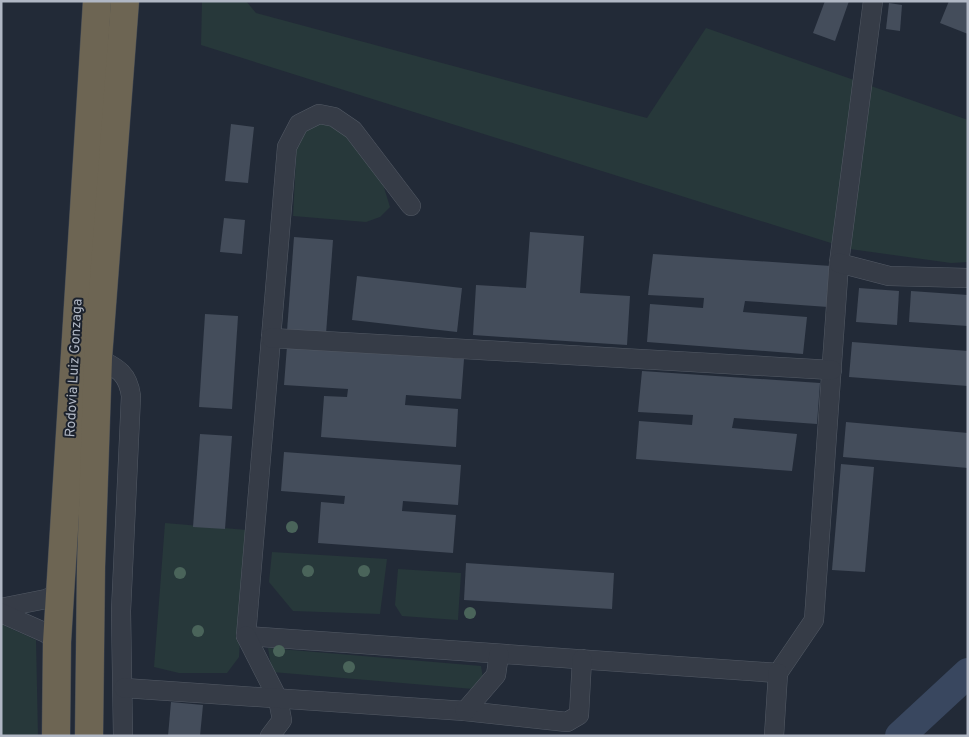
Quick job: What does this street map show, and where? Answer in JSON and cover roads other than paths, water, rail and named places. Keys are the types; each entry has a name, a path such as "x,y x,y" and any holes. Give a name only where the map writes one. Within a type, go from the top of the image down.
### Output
{"highway":[{"name":"Rodovia Luiz Gonzaga","path":"56,736 59,593 97,1"},
{"name":"Rodovia Luiz Gonzaga","path":"89,736 91,567 98,358 125,1"}],"lane":[{"path":"774,736 778,673 814,620 839,263 873,1"},
{"path":"270,736 282,720 278,699 246,636 286,147 299,124 319,114 334,117 353,130 411,206"},
{"path":"839,263 889,276 968,278"},
{"path":"271,338 832,370"},
{"path":"98,358 116,367 129,382 131,396 121,611 124,688 122,736"},
{"path":"1,608 46,599 59,593"},
{"path":"1,613 46,633 57,642"},
{"path":"246,636 778,673"},
{"path":"465,712 496,675 499,654"},
{"path":"124,688 465,712 567,722 579,715 582,660"}],"waterway":[{"path":"900,736 968,673"}]}
